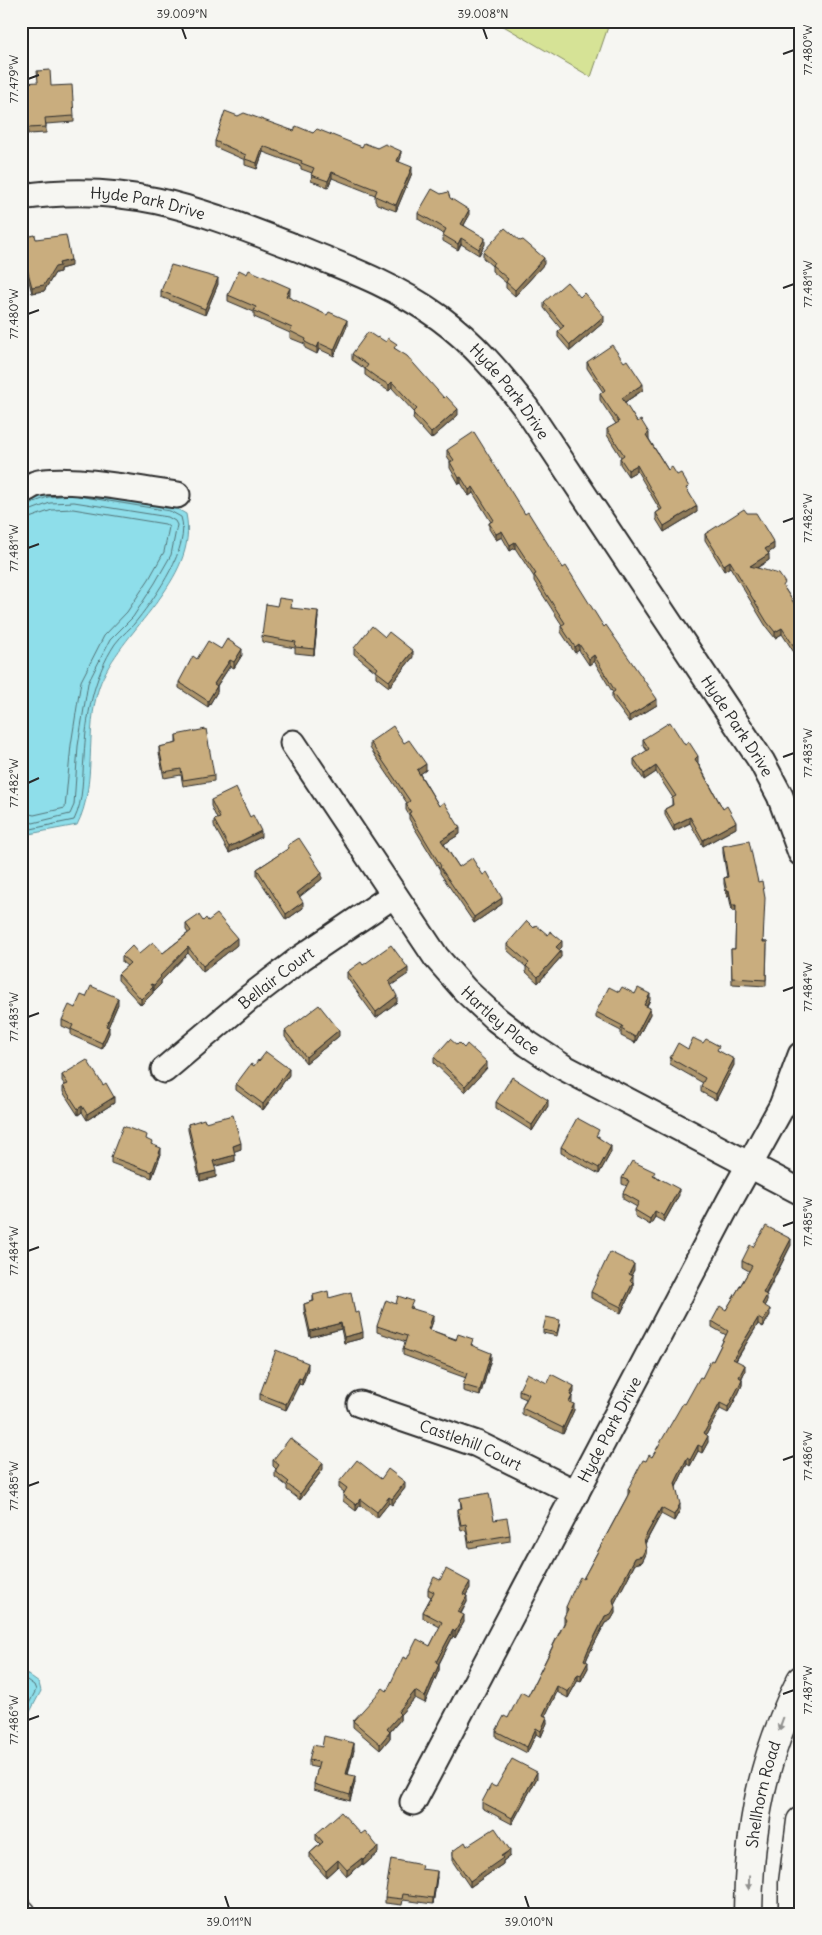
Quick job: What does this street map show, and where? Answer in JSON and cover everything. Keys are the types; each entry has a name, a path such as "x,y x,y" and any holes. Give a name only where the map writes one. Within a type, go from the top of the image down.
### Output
{"main road":[{"name":"Shellhorn Road","path":"748,1914 752,1831 763,1779 789,1704 801,1680"},
{"path":"792,1914 793,1883 801,1821"}],"street":[{"name":"Hyde Park Drive","path":"21,197 88,192 127,194 171,203 213,216 370,277 420,305 472,345 501,375 526,408 762,762 780,796 801,853"},
{"path":"21,491 36,484 61,482 177,495"},
{"name":"Hartley Place","path":"293,743 436,957 465,990 496,1019 528,1044 563,1067 801,1192"},
{"name":"Bellair Court","path":"164,1070 249,998 301,958 394,895"},
{"name":"Hyde Park Drive","path":"413,1802 782,1106 801,1055"},
{"name":"Castlehill Court","path":"360,1404 477,1444 576,1493"}],"green space":[{"path":"495,21 610,21 591,77"}],"water":[{"path":"74,490 172,506 186,514 187,538 181,561 170,583 123,645 109,666 99,687 92,721 87,792 77,825 29,834 21,829 21,503 47,492"},
{"path":"21,1670 39,1683 41,1691 21,1729"}],"building":[{"path":"50,70 51,86 72,85 74,116 45,118 46,127 28,128 24,83 38,82 37,71"},
{"path":"225,111 238,116 244,113 294,131 296,126 313,133 317,129 362,147 364,143 377,148 385,144 401,151 397,161 412,167 396,205 377,197 375,195 377,190 332,172 328,181 311,175 314,168 301,163 302,161 263,146 257,163 245,159 246,155 215,141"},
{"path":"432,189 441,194 448,192 450,198 469,210 461,224 485,238 479,249 461,238 458,244 443,235 446,229 418,213"},
{"path":"505,228 544,258 515,290 506,282 508,279 492,265 494,262 483,252"},
{"path":"35,235 36,239 66,235 71,260 59,263 60,266 55,267 44,285 32,287 21,246 21,238"},
{"path":"171,265 218,278 205,309 161,291"},
{"path":"239,270 247,274 249,270 290,288 286,296 327,315 329,312 347,320 334,350 319,343 317,348 305,342 306,339 290,331 292,328 254,311 256,307 228,295"},
{"path":"567,282 580,297 584,293 604,316 570,345 558,331 564,326 544,302"},
{"path":"368,332 386,342 388,338 397,344 394,348 407,356 444,398 446,396 458,409 431,433 413,413 417,409 392,382 389,385 376,377 365,369 368,365 352,354"},
{"path":"612,345 624,362 627,360 643,384 622,398 637,422 641,420 649,433 646,435 668,470 672,467 677,475 681,473 689,487 686,488 697,506 664,526 656,513 662,509 637,465 628,470 620,458 624,455 607,429 619,422 600,394 605,390 587,362"},
{"path":"474,432 525,514 528,512 563,568 566,566 604,627 606,625 657,699 629,716 612,693 615,691 594,655 589,659 579,644 575,647 561,626 565,623 515,542 510,545 502,531 496,534 489,523 494,520 473,487 469,490 461,477 459,478 450,462 454,460 447,450"},
{"path":"744,509 747,513 756,513 774,543 765,549 769,554 750,566 779,574 785,583 783,586 801,614 801,657 782,628 775,632 767,622 730,561 724,565 705,534"},
{"path":"279,598 292,600 291,608 318,611 314,649 295,647 296,642 262,636 266,604 277,606"},
{"path":"372,626 385,637 389,632 413,651 389,681 376,671 378,668 354,648"},
{"path":"227,639 242,649 234,662 230,660 214,684 217,686 208,701 179,682 193,656 197,659 208,641 221,649"},
{"path":"670,722 685,745 689,742 698,756 695,759 723,809 727,806 736,822 703,840 690,817 674,825 665,809 673,805 672,798 676,796 656,766 644,774 634,759 649,749 643,739"},
{"path":"393,726 404,743 409,740 426,764 417,770 439,806 444,802 460,828 441,840 459,867 472,858 483,875 487,872 502,898 474,917 440,867 409,813 411,812 406,804 410,801 370,742"},
{"path":"206,729 214,775 183,780 181,769 164,772 159,747 177,743 176,735"},
{"path":"236,788 250,817 253,815 261,831 229,847 214,820 220,818 211,800"},
{"path":"299,838 322,873 297,893 303,902 286,914 257,869 289,848 288,845"},
{"path":"749,841 758,882 762,881 765,898 763,942 767,942 766,980 732,978 731,949 735,949 736,905 732,905 724,878 728,877 723,846"},
{"path":"217,914 237,938 203,966 188,947 160,976 154,985 151,984 153,987 141,999 118,974 130,963 122,956 132,946 139,954 153,942 163,953 191,931 186,924 199,915 203,921 206,918 208,921"},
{"path":"527,921 534,928 536,925 548,935 550,931 562,941 556,947 561,951 538,977 526,966 529,963 507,944"},
{"path":"391,945 408,968 389,981 397,996 376,1012 347,972 361,962 363,965"},
{"path":"91,986 118,998 106,1026 109,1027 102,1043 71,1029 73,1025 62,1020 69,1005 75,1008 81,995 86,997"},
{"path":"609,987 619,992 622,987 635,994 638,988 650,994 644,1005 650,1008 635,1037 621,1029 623,1026 596,1012"},
{"path":"319,1005 339,1030 306,1057 285,1031"},
{"path":"693,1038 703,1043 706,1039 719,1046 717,1050 734,1059 716,1094 701,1086 705,1078 670,1058 678,1043 688,1049"},
{"path":"450,1039 457,1045 459,1043 464,1048 467,1044 487,1062 465,1086 434,1057"},
{"path":"266,1052 289,1069 263,1104 236,1084 251,1064 254,1066"},
{"path":"87,1060 103,1085 106,1083 114,1097 87,1114 82,1106 78,1109 63,1086 68,1084 62,1075"},
{"path":"512,1077 548,1100 532,1125 496,1102"},
{"path":"233,1115 241,1143 233,1146 235,1155 213,1161 216,1171 200,1175 188,1124 204,1119 205,1122"},
{"path":"577,1118 599,1130 596,1136 611,1146 599,1168 561,1147"},
{"path":"123,1126 147,1135 146,1139 152,1142 151,1144 161,1148 152,1172 111,1157"},
{"path":"632,1161 655,1172 653,1175 679,1189 664,1216 655,1211 650,1219 635,1210 639,1202 623,1193 629,1181 622,1178"},
{"path":"766,1226 791,1239 763,1293 767,1295 762,1304 770,1309 763,1321 758,1318 733,1359 745,1365 739,1377 742,1379 739,1386 728,1407 720,1403 704,1433 708,1436 702,1447 698,1445 690,1460 687,1458 675,1483 680,1504 674,1515 661,1508 644,1539 646,1548 642,1556 635,1558 613,1600 615,1607 611,1614 605,1616 588,1650 584,1660 588,1662 581,1675 578,1674 568,1692 557,1686 543,1715 547,1717 541,1731 536,1728 527,1747 496,1731 504,1716 508,1718 521,1692 528,1696 566,1620 564,1617 568,1609 566,1607 573,1591 580,1577 583,1579 626,1499 630,1491 628,1489 643,1460 646,1461 649,1455 652,1457 683,1403 685,1404 700,1377 702,1378 711,1360 713,1361 728,1331 712,1321 720,1306 726,1310 752,1266 742,1261 750,1245 753,1247"},
{"path":"610,1252 634,1264 629,1274 633,1276 630,1281 633,1282 621,1307 591,1292"},
{"path":"328,1291 329,1298 351,1292 355,1313 359,1312 363,1332 344,1337 341,1323 310,1331 304,1304 314,1301 313,1295"},
{"path":"398,1296 413,1301 410,1308 433,1315 428,1329 456,1340 458,1334 473,1339 471,1345 491,1353 480,1390 463,1385 467,1373 403,1349 407,1336 377,1326 386,1300 396,1304"},
{"path":"546,1317 560,1320 557,1333 543,1330"},
{"path":"276,1350 308,1363 302,1379 299,1378 286,1404 260,1394"},
{"path":"527,1373 547,1383 551,1374 574,1386 569,1402 574,1404 563,1428 522,1408 529,1394 519,1390"},
{"path":"290,1438 323,1463 300,1494 275,1471 279,1465 273,1460"},
{"path":"357,1460 381,1479 388,1469 405,1482 392,1499 389,1497 377,1512 360,1499 356,1505 343,1495 347,1488 339,1482"},
{"path":"489,1493 494,1520 507,1518 510,1535 469,1542 466,1524 461,1525 458,1509 462,1508 460,1498"},
{"path":"446,1569 470,1582 463,1594 467,1596 458,1612 464,1615 455,1632 453,1630 436,1662 439,1664 425,1697 415,1691 398,1712 400,1714 387,1729 390,1732 380,1744 353,1721 383,1688 387,1691 403,1657 407,1659 417,1639 430,1646 442,1622 423,1612 434,1592 428,1589 434,1577 440,1580"},
{"path":"324,1736 354,1743 346,1774 355,1776 350,1795 314,1784 319,1762 309,1760 313,1745 322,1747"},
{"path":"512,1759 537,1772 512,1818 482,1802 491,1785 496,1787"},
{"path":"341,1812 361,1834 365,1831 378,1847 363,1860 362,1858 347,1870 338,1860 326,1871 310,1853 323,1842 316,1834"},
{"path":"495,1828 510,1850 501,1856 503,1858 470,1881 453,1856 453,1851 465,1842 467,1846"},
{"path":"391,1859 422,1865 421,1869 437,1871 433,1898 403,1894 402,1899 385,1897"}]}
